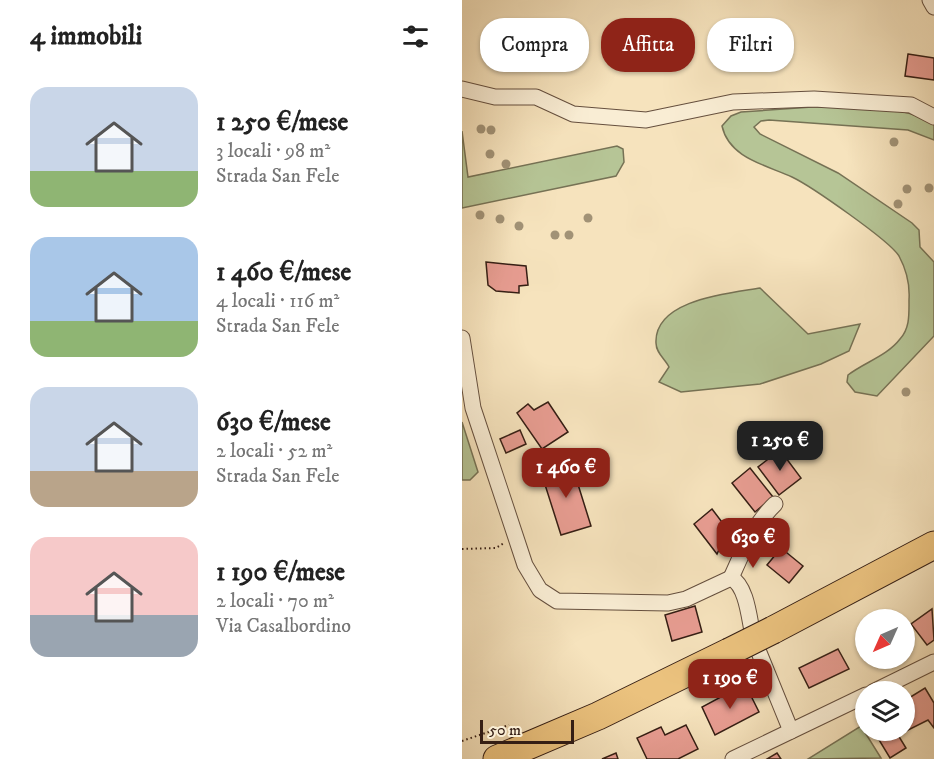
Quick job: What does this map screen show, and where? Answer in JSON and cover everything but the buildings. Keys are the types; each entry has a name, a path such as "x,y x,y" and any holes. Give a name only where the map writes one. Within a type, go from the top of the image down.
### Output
{"highway":[{"path":"497,759 598,716 761,637 934,545"}],"street":[{"path":"930,0 934,7"},
{"path":"462,89 495,98 536,97 573,114 646,120 733,102 814,99 911,105 934,117"},
{"path":"462,338 473,408 525,565 540,590 556,601 668,603 686,599 731,578 750,536 763,515 775,504"},
{"path":"731,578 735,580 761,637 791,731"},
{"path":"895,681 934,662"},
{"path":"733,759 855,700"}],"path":[{"path":"462,549 496,548 517,536"},
{"path":"462,741 509,725"}],"green space":[{"path":"812,107 874,107 904,112 934,123 934,140 908,130 769,120 761,121 754,127 760,134 838,173 912,223 919,230 920,247 934,262 934,336 877,396 855,392 847,382 848,375 889,350 906,330 909,316 909,289 906,272 899,256 866,227 815,191 792,177 740,153 726,137 722,126 731,116 741,112"},
{"path":"462,131 468,177 617,146 623,149 624,162 616,176 462,208"},
{"path":"760,288 808,334 860,324 849,351 821,364 760,384 681,392 659,382 669,367 656,347 659,328 667,317 696,301"},
{"path":"462,422 478,472 470,480 462,480"},
{"path":"855,730 855,741 870,741 881,758 808,759"}]}
